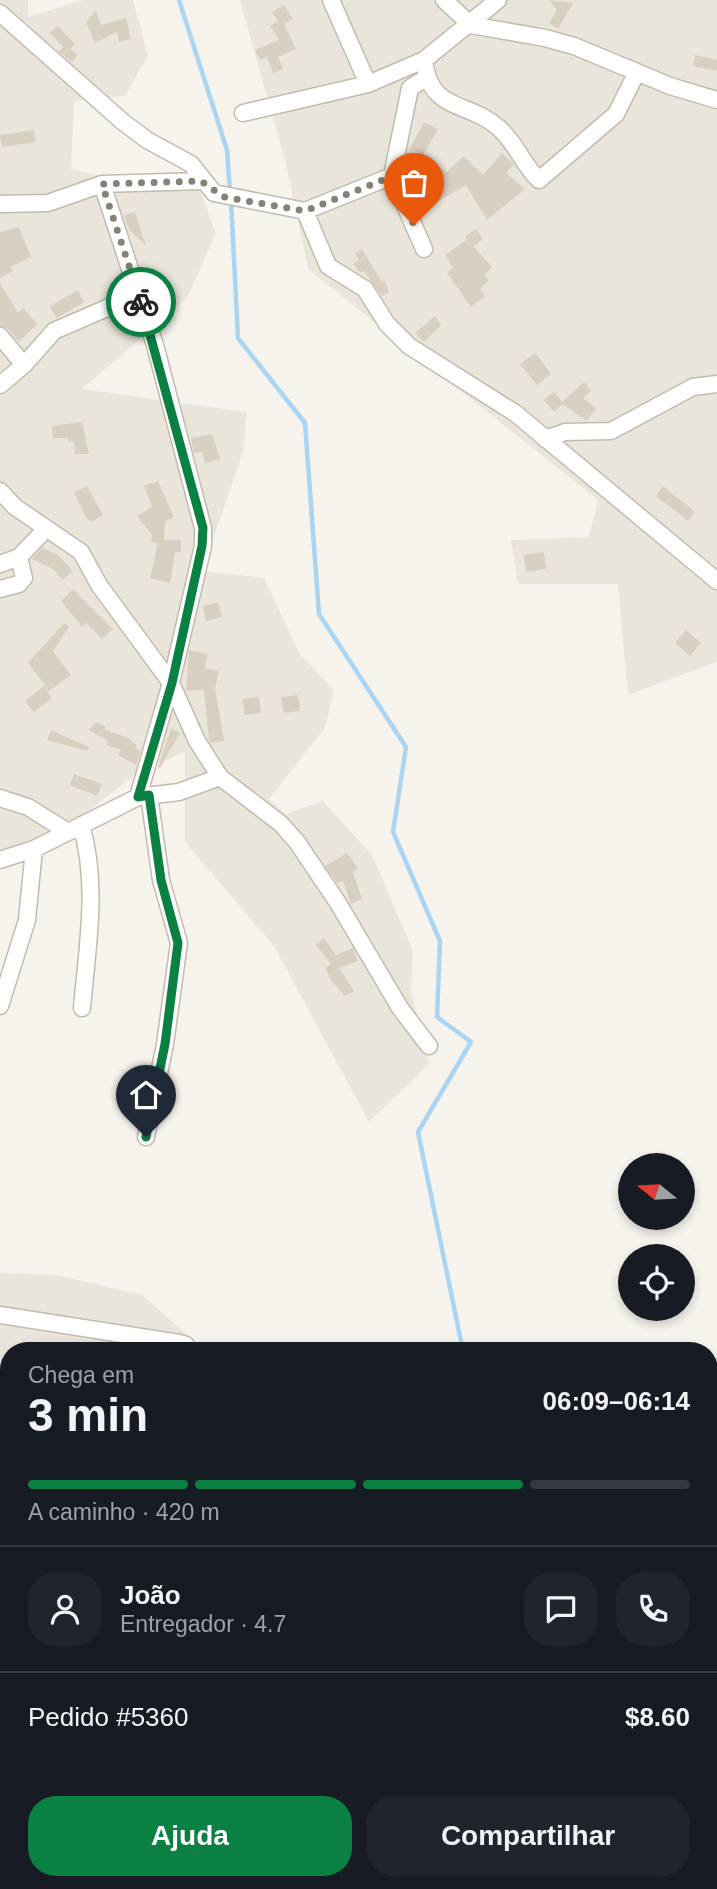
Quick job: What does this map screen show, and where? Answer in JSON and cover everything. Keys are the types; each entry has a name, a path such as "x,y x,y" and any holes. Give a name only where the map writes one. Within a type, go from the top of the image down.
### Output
{"street":[{"path":"331,0 368,84"},
{"path":"444,0 471,25 545,38 670,86 717,100"},
{"path":"243,113 368,84 424,60 471,25 498,0"},
{"path":"0,13 124,122 147,140 191,164 201,181 224,197 305,211 393,176"},
{"path":"424,60 426,78 434,93 443,100 491,122 501,130 539,180 607,125 616,114 637,72"},
{"path":"424,249 393,176 410,88 426,78"},
{"path":"0,204 48,203 102,184 201,181"},
{"path":"102,184 139,294 195,489 203,528 202,546 172,683 143,796 178,943 165,1044 146,1137"},
{"path":"305,211 328,266 365,289 387,324 409,345 495,399 714,575"},
{"path":"0,385 24,365 54,331 139,294"},
{"path":"0,336 24,365"},
{"path":"545,439 565,432 611,431 693,387 717,384"},
{"path":"0,491 15,508 81,552 99,585 172,683 197,741 220,777 281,824 297,842 338,903 400,1008 429,1046"},
{"path":"0,564 19,557 45,530"},
{"path":"0,589 19,584 24,578 19,557"},
{"path":"0,860 34,849 143,796 195,788 220,777"},
{"path":"0,798 29,807 74,828 89,849 91,887 82,1008"},
{"path":"0,1006 27,920 34,849"},
{"path":"0,1315 172,1342"}],"shaded area":[{"path":"0,0 28,0 28,17 83,0 133,0 148,55 125,96 74,101 71,169 138,185 197,182 216,233 187,298 82,389 247,412 243,452 202,571 264,578 299,653 334,690 325,728 269,799 286,814 323,801 372,855 413,951 411,992 429,1064 369,1122 274,946 185,842 185,752 138,772 85,814 0,855"},
{"path":"240,0 717,0 717,662 628,695 618,584 518,584 511,540 589,537 598,500 308,269 286,164"},
{"path":"0,1273 57,1275 142,1295 196,1342 0,1342"}],"building":[{"path":"549,0 573,3 558,29 549,23 557,10"},
{"path":"284,5 293,19 284,24 296,49 278,57 283,69 273,73 267,57 260,60 255,50 279,40 270,26 278,21 272,12"},
{"path":"96,11 101,25 126,18 131,39 119,42 117,32 95,43 86,22"},
{"path":"58,26 75,44 70,49 78,55 72,62 59,52 63,47 50,33"},
{"path":"695,55 717,60 717,71 693,66"},
{"path":"424,122 438,129 423,155 410,148"},
{"path":"34,130 36,142 2,147 0,135"},
{"path":"502,153 514,164 506,173 525,189 487,220 466,185 420,212 413,197 437,182 424,170 432,161 447,172 464,156 483,175"},
{"path":"135,212 146,246 129,229 124,215"},
{"path":"19,227 31,257 10,267 13,271 0,278 0,232"},
{"path":"476,229 483,239 473,246 492,267 484,275 489,280 480,289 485,296 471,307 447,273 453,268 445,255 467,240 465,236"},
{"path":"362,249 382,282 384,280 389,292 382,296 364,271 360,273 353,264 359,260 355,253"},
{"path":"0,283 18,313 23,308 37,324 19,342 8,329 0,326"},
{"path":"78,290 84,302 57,318 49,307"},
{"path":"435,316 441,325 424,342 415,333"},
{"path":"535,353 551,374 537,385 520,364"},
{"path":"584,382 591,391 583,398 596,408 587,421 563,404 554,412 544,400 554,392 562,402"},
{"path":"82,422 89,454 75,454 74,441 69,442 68,438 53,438 52,426"},
{"path":"212,434 220,459 205,463 202,452 194,453 191,438"},
{"path":"158,481 174,517 165,521 164,540 181,540 181,552 175,552 170,583 150,578 158,543 151,542 152,535 137,516 152,507 144,486"},
{"path":"87,486 103,515 92,522 86,518 74,492"},
{"path":"663,486 695,512 688,521 656,496"},
{"path":"42,548 58,555 73,571 63,580 53,569 32,559"},
{"path":"544,552 546,569 526,572 524,555"},
{"path":"73,589 113,629 102,639 87,623 82,627 61,601"},
{"path":"218,602 222,617 206,621 203,606"},
{"path":"64,623 69,627 53,651 71,675 49,691 28,663"},
{"path":"686,630 701,643 690,656 675,643"},
{"path":"189,650 208,654 205,668 219,671 215,688 224,741 211,743 209,740 204,690 186,691"},
{"path":"45,685 51,699 34,712 25,701"},
{"path":"298,695 300,711 284,713 281,697"},
{"path":"259,697 261,713 245,715 242,699"},
{"path":"97,722 106,727 105,730 126,737 137,745 135,748 140,751 136,765 118,755 121,750 106,745 108,741 88,730"},
{"path":"171,728 180,733 160,768 158,767"},
{"path":"51,730 89,747 88,751 47,740"},
{"path":"74,774 102,784 97,796 70,785"},
{"path":"347,853 358,868 353,872 362,899 351,904 343,881 337,883 325,866"},
{"path":"324,938 336,955 353,948 358,961 339,968 354,991 345,996 331,980 325,968 331,964 316,945"}],"waterway":[{"path":"179,0 227,150 230,191"},
{"path":"231,200 238,338 305,423 319,614 406,747 393,832 440,941 437,1017 471,1042 418,1132 461,1342"}],"way so far":[{"path":"141,302 102,184 201,181 214,193 224,197 305,211 393,176 414,225"}],"route":[{"path":"141,302 155,345 203,528 202,546 172,683 138,797 149,795 155,851 178,943 165,1044 146,1137"}]}
